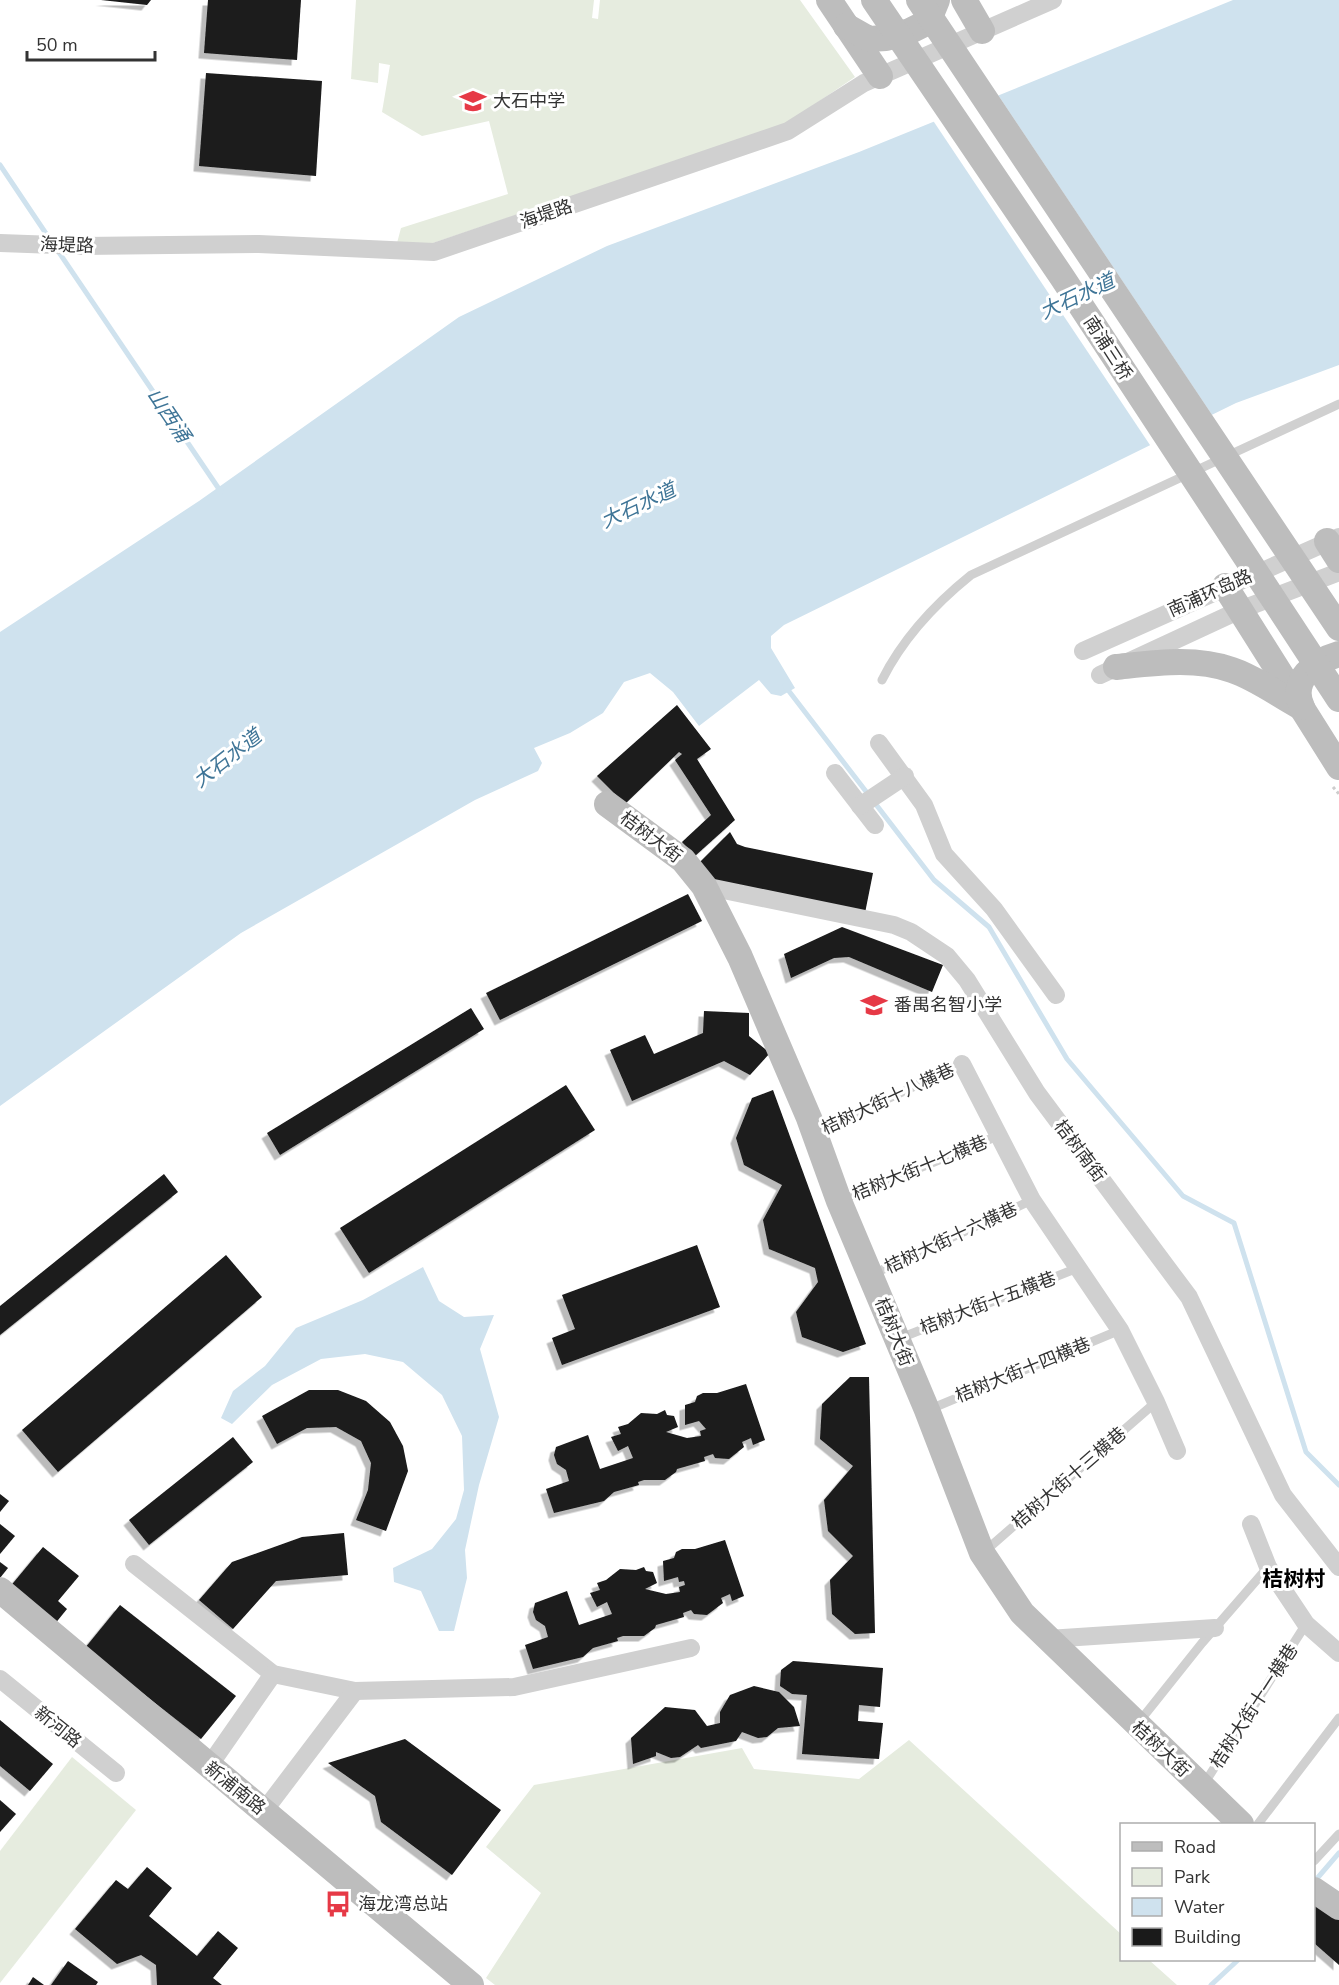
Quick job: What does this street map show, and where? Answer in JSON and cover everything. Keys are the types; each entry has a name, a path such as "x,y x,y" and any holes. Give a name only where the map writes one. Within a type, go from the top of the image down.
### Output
{"main road":[{"path":"829,0 880,76"},
{"name":"南浦三桥","path":"874,0 1062,277 1339,699"},
{"name":"南浦三桥","path":"919,0 1339,628"},
{"path":"846,26 869,39 886,38 910,31 928,21 937,0"},
{"path":"964,0 982,31"},
{"path":"1225,586 1339,767"},
{"path":"1302,707 1298,699 1303,676 1312,666 1339,654"},
{"path":"1108,671 1169,661 1215,665 1257,681 1302,707"},
{"name":"桔树大街","path":"607,804 683,860 704,886 740,957 815,1133 839,1201 927,1410 982,1553 1022,1613 1240,1823"},
{"name":"新浦南路","path":"0,1590 471,1985"}],"street":[{"name":"海堤路","path":"0,243 83,246 259,244 434,252 788,131 864,83 1053,0"},
{"name":"南浦环岛路","path":"1083,651 1225,586 1335,546"},
{"name":"南浦环岛路","path":"1108,671 1240,610 1339,572"},
{"path":"879,743 924,805 944,854 994,909 1056,995"},
{"path":"835,773 875,825"},
{"path":"860,806 905,776"},
{"name":"桔树南街","path":"704,886 894,925 911,932 946,956 967,980 1037,1093 1189,1297 1283,1495 1339,1567"},
{"path":"962,1064 1032,1200 1080,1267 1120,1330 1156,1402 1177,1451"},
{"path":"1251,1524 1268,1568 1306,1624 1339,1653"},
{"path":"134,1564 273,1674 354,1691 514,1687 691,1648"},
{"path":"1048,1639 1215,1628"},
{"path":"209,1766 273,1674"},
{"name":"新河路","path":"0,1680 116,1773"},
{"path":"264,1811 354,1691"}],"lane":[{"path":"882,680 902,646 945,596 971,575 1339,404"},
{"name":"桔树大街十八横巷","path":"815,1133 962,1064"},
{"name":"桔树大街十七横巷","path":"839,1201 1000,1136"},
{"name":"桔树大街十六横巷","path":"871,1276 1032,1200"},
{"name":"桔树大街十五横巷","path":"897,1339 1080,1267"},
{"name":"桔树大街十四横巷","path":"927,1410 1120,1330"},
{"name":"桔树大街十三横巷","path":"982,1553 1156,1402"},
{"path":"1137,1726 1215,1628 1268,1568"},
{"name":"桔树大街十一横巷","path":"1202,1787 1306,1624"},
{"path":"1259,1823 1339,1718"},
{"path":"1315,1861 1339,1834"}],"green space":[{"path":"356,0 594,0 592,18 598,19 600,0 800,0 855,77 784,125 430,244 397,243 401,228 508,194 489,121 422,136 382,112 390,65 379,63 378,83 351,79"},
{"path":"909,1740 1120,1933 1120,1961 1150,1961 1177,1985 495,1985 486,1978 541,1893 486,1847 534,1785 742,1748 754,1769 859,1779"},
{"path":"72,1757 136,1810 0,1983 0,1851"}],"water":[{"name":"大石水道","path":"1233,0 1339,0 1339,365 1236,403 784,625 771,636 771,648 795,688 781,696 771,694 759,680 699,726 673,692 650,673 624,682 603,713 570,733 534,748 542,763 538,771 475,800 241,933 0,1106 0,632 199,501 459,317 607,246 859,152"},
{"path":"423,1267 439,1301 464,1317 494,1315 480,1349 499,1417 479,1485 465,1550 467,1578 454,1631 439,1631 421,1591 394,1582 393,1568 432,1549 456,1519 464,1490 462,1436 442,1395 403,1362 365,1354 321,1359 272,1385 232,1424 221,1418 233,1391 265,1366 296,1328 363,1300"}],"pier":[{"path":"996,92 1214,418 1152,448 932,119"}],"building":[{"path":"101,0 151,0 147,5"},
{"path":"208,0 301,0 297,60 204,53"},
{"path":"206,73 322,81 316,176 199,166"},
{"path":"677,705 711,749 697,759 735,820 695,856 682,842 711,815 675,760 682,754 679,752 625,804 597,776"},
{"path":"730,832 737,844 745,847 873,873 865,913 706,880 698,864"},
{"path":"688,894 702,921 500,1020 486,993"},
{"path":"842,927 943,965 932,992 849,957 834,958 791,978 784,954"},
{"path":"471,1008 484,1029 280,1155 267,1133"},
{"path":"704,1011 749,1013 749,1036 770,1053 750,1075 724,1061 632,1101 610,1050 645,1035 654,1054 703,1033"},
{"path":"566,1085 595,1130 369,1273 340,1228"},
{"path":"773,1090 866,1344 843,1352 802,1337 796,1312 818,1282 815,1268 769,1249 763,1220 782,1185 744,1165 736,1138 752,1098"},
{"path":"164,1174 178,1192 0,1335 0,1306"},
{"path":"697,1245 720,1307 562,1365 552,1338 575,1329 562,1295"},
{"path":"226,1255 262,1297 58,1472 22,1430"},
{"path":"850,1377 869,1377 875,1633 855,1634 832,1614 830,1580 853,1556 828,1531 824,1500 853,1466 820,1439 822,1404"},
{"path":"746,1384 765,1440 753,1445 751,1438 742,1442 744,1447 729,1459 715,1458 713,1454 704,1457 705,1461 677,1469 665,1480 644,1480 638,1482 639,1485 614,1492 604,1501 554,1513 546,1489 569,1481 566,1470 557,1464 554,1455 556,1447 588,1435 600,1469 633,1458 628,1446 618,1451 611,1437 621,1434 618,1427 628,1424 641,1413 657,1414 665,1410 667,1415 674,1416 678,1427 666,1432 687,1438 701,1436 700,1431 706,1429 699,1421 685,1425 685,1405 695,1402 697,1396 703,1393 717,1393"},
{"path":"309,1390 338,1390 366,1401 390,1422 403,1446 408,1471 386,1531 356,1520 368,1490 371,1463 361,1441 336,1427 307,1428 277,1444 262,1416"},
{"path":"233,1437 253,1462 149,1545 129,1520"},
{"path":"0,1494 9,1501 0,1512"},
{"path":"0,1524 15,1536 0,1554"},
{"path":"344,1533 348,1575 276,1581 233,1629 199,1600 232,1562 302,1537"},
{"path":"725,1540 744,1596 732,1601 730,1594 721,1598 723,1603 707,1615 694,1614 691,1610 683,1613 684,1617 656,1625 644,1636 623,1636 617,1638 618,1641 593,1648 583,1657 533,1669 525,1645 548,1637 545,1626 536,1620 533,1612 535,1603 567,1591 579,1625 612,1614 607,1602 597,1607 590,1593 600,1590 597,1583 606,1580 620,1569 636,1570 644,1567 646,1571 653,1572 657,1583 645,1589 666,1594 680,1592 679,1587 685,1585 684,1581 679,1582 678,1577 664,1581 663,1561 674,1558 676,1552 682,1549 695,1549"},
{"path":"43,1547 79,1576 58,1601 67,1609 54,1625 9,1588"},
{"path":"0,1562 8,1568 0,1578"},
{"path":"120,1605 236,1696 201,1739 85,1648"},
{"path":"793,1661 883,1668 880,1707 859,1705 858,1721 883,1723 879,1759 802,1754 807,1695 792,1694 780,1686 781,1670"},
{"path":"754,1686 779,1692 794,1707 800,1726 778,1728 767,1737 758,1738 742,1732 736,1741 701,1748 698,1745 680,1757 671,1758 656,1752 656,1756 633,1764 631,1738 665,1707 695,1710 707,1726 720,1723 720,1712 730,1695"},
{"path":"0,1720 53,1764 30,1791 0,1766"},
{"path":"405,1739 501,1810 452,1875 381,1822 375,1796 328,1763"},
{"path":"0,1800 16,1814 0,1832"},
{"path":"147,1867 172,1888 149,1916 197,1956 218,1931 238,1948 213,1978 222,1985 157,1985 156,1965 141,1955 117,1964 75,1929 116,1880 128,1889"},
{"path":"1315,1900 1339,1917 1339,1965 1315,1944"},
{"path":"68,1961 98,1982 96,1985 51,1985"},
{"path":"33,1977 44,1985 28,1985"}],"waterway":[{"name":"山西涌","path":"0,165 51,241"},
{"name":"山西涌","path":"56,248 221,492"},
{"path":"785,686 934,880 989,927 1067,1059 1183,1196 1234,1223 1306,1452 1339,1485"},
{"path":"1315,1881 1339,1853"},
{"path":"1211,1985 1237,1961"}],"place":[{"name":"大石中学","path":"473,101"},
{"name":"番禺名智小学","path":"874,1005"},
{"name":"海龙湾总站","path":"338,1904"}],"district":[{"name":"桔树村","path":"1294,1579"}]}
